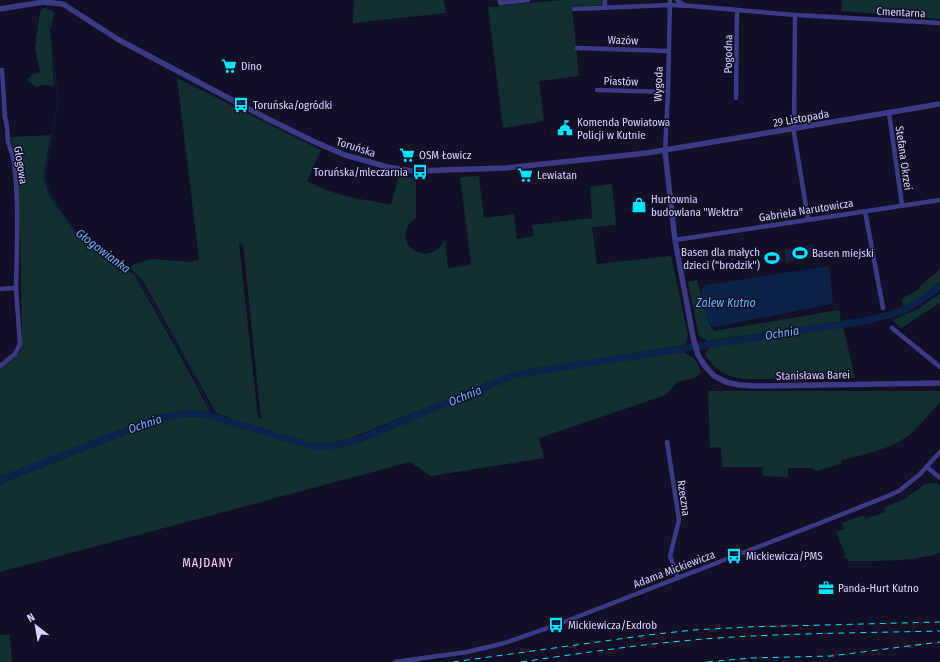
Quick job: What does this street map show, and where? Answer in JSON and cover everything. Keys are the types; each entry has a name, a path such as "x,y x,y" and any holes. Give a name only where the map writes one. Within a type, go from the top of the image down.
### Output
{"street":[{"path":"500,2 528,0"},
{"path":"605,0 605,7"},
{"path":"677,0 685,6"},
{"path":"704,0 704,7"},
{"name":"Toruńska","path":"0,9 43,2 63,4 119,40 268,119 330,149 345,155 387,167 426,172 499,169 665,151"},
{"name":"Cmentarna","path":"574,9 670,3 685,6 795,15 940,23"},
{"name":"Wygoda","path":"670,3 665,151 675,240"},
{"name":"Pogodna","path":"736,98 737,10"},
{"path":"795,15 794,129 808,219"},
{"name":"Wazów","path":"577,48 669,51"},
{"name":"Głogowa","path":"0,366 15,354 20,344 16,288 18,235 16,190 14,162 8,143 7,122 3,118 2,70"},
{"name":"Piastów","path":"597,90 668,92"},
{"name":"29 Listopada","path":"665,151 940,104"},
{"name":"Stefana Okrzei","path":"889,113 902,205"},
{"name":"Gabriela Narutowicza","path":"675,240 864,210 940,200"},
{"path":"864,210 883,308"},
{"name":"Stanisława Barei","path":"675,240 693,337 698,355 714,376 726,382 739,385 940,383"},
{"path":"0,288 16,288"},
{"path":"892,328 940,367"},
{"name":"Rzeczna","path":"667,442 679,520 670,556 678,578"},
{"name":"Adama Mickiewicza","path":"395,662 467,652 505,643 678,578 891,495 915,479 940,452"},
{"path":"927,466 940,478"}],"green space":[{"path":"354,0 444,0 446,13 353,23"},
{"path":"562,0 603,0 603,5 572,7 579,76 539,81 544,121 503,128 488,7"},
{"path":"842,0 940,0 940,19 841,11"},
{"path":"44,8 53,11 54,14 50,31 54,86 43,85 36,87 27,80 33,74 40,73 35,47 40,12"},
{"path":"177,78 321,150 307,181 317,186 337,194 391,205 399,175 416,178 416,218 408,227 405,235 407,243 413,250 421,253 429,253 438,249 445,239 448,268 471,265 460,177 479,176 484,218 514,214 517,239 534,236 532,225 592,218 590,187 612,184 616,225 592,227 597,264 671,256 688,335 686,342 683,345 512,373 341,442 317,444 283,434 266,431 216,413 142,279 130,268 134,264 152,259 191,262 199,259","holes":["239,243 243,244 261,419 258,418"]},
{"path":"51,135 44,177 51,198 73,230 85,241 135,276 181,357 210,413 186,411 162,414 0,478 0,368 20,352 22,342 20,232 14,154 10,137"},
{"path":"940,269 940,284 924,297 904,307 901,299 918,290 921,285"},
{"path":"697,280 709,323 714,331 839,310 841,321 707,341 699,336 688,282"},
{"path":"940,293 940,303 901,328 892,320 918,309"},
{"path":"843,326 855,378 749,379 735,377 719,370 705,355 709,348 715,346"},
{"path":"684,352 691,357 694,357 699,367 701,373 695,378 677,382 666,395 539,438 544,458 431,476 410,462 0,572 0,484 160,421 183,416 202,417 304,446 323,449 361,441 518,377"},
{"path":"708,391 940,391 940,402 921,424 908,436 893,445 842,460 841,464 816,471 813,468 788,468 788,477 763,476 763,467 722,467 721,447 710,448"},
{"path":"936,483 940,486 940,553 917,558 894,560 848,561 847,558 844,558 845,554 836,532 844,529 842,523 864,515 866,520 866,518 883,513 885,510 884,508 906,498 925,484"},
{"path":"10,634 12,662 0,662 0,635"}],"water":[{"name":"Basen miejski","path":"814,244 816,257 786,262 784,250"},
{"name":"Zalew Kutno","path":"828,266 833,300 831,304 715,327 707,317 702,294 702,289 705,285"}],"waterway":[{"name":"Głogowianka","path":"47,5 58,102 45,175 49,190 61,212 74,229 86,241 137,276 187,362 214,417"},
{"name":"Ochnia","path":"0,480 156,419 180,414 204,414 312,446 329,446 346,443 358,440 518,374 869,320 890,315 907,308 923,299 940,286"}],"railway":[{"path":"453,662 693,630 747,627 940,622"},
{"path":"521,662 635,646 704,639 793,634 940,631"},
{"path":"707,662 751,658 831,656 940,642"}],"place":[{"name":"Dino","path":"229,66"},
{"name":"Toruńska/ogródki","path":"241,105"},
{"name":"Komenda Powiatowa Policji w Kutnie","path":"565,128"},
{"name":"OSM Łowicz","path":"407,155"},
{"name":"Toruńska/mleczarnia","path":"420,172"},
{"name":"Lewiatan","path":"525,175"},
{"name":"Hurtownia budowlana \"Wektra\"","path":"639,205"},
{"name":"Basen miejski","path":"800,253"},
{"name":"Basen dla małych dzieci (\"brodzik\")","path":"772,258"},
{"name":"Mickiewicza/PMS","path":"734,556"},
{"name":"Panda-Hurt Kutno","path":"826,588"},
{"name":"Mickiewicza/Exdrob","path":"556,625"}],"district":[{"name":"MAJDANY","path":"208,563"}]}
